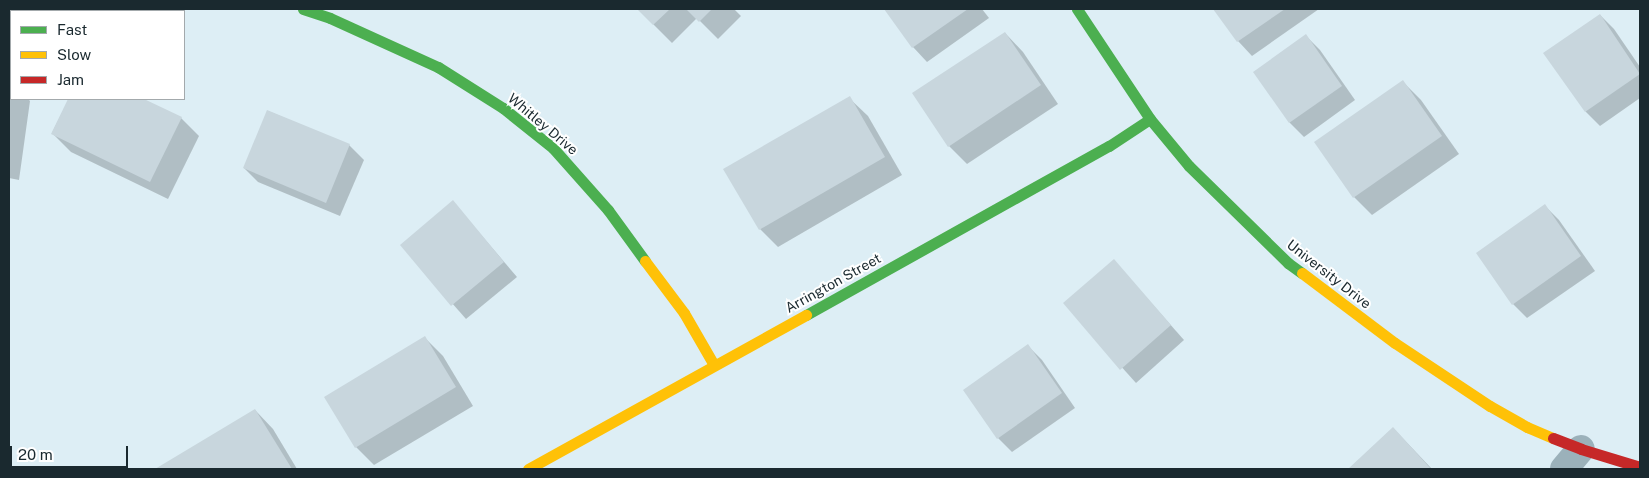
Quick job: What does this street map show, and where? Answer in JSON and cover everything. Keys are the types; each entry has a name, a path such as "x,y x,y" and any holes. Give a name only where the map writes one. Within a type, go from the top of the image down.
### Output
{"street":[{"name":"Whitley Drive","path":"303,9 330,18 438,67 503,108 553,148 608,210 684,313 714,365"},
{"name":"University Drive","path":"1077,9 1150,119 1189,166 1288,263 1395,343 1490,406 1527,427 1574,463 1640,467"},
{"name":"Arrington Street","path":"528,469 1109,146 1150,119"}],"building":[{"path":"637,9 670,9 653,25"},
{"path":"686,9 712,9 699,22"},
{"path":"884,9 968,9 912,48"},
{"path":"1213,9 1285,9 1237,42"},
{"path":"1600,14 1640,74 1585,112 1543,53"},
{"path":"1005,32 1041,85 948,147 912,93"},
{"path":"1306,34 1342,86 1289,123 1253,72"},
{"path":"1403,80 1442,136 1353,198 1314,142"},
{"path":"850,96 885,157 759,230 723,169"},
{"path":"68,100 146,100 182,117 150,182 51,134"},
{"path":"267,110 350,144 326,203 243,168"},
{"path":"453,200 504,262 451,306 400,245"},
{"path":"1545,204 1581,256 1512,305 1476,253"},
{"path":"1114,259 1171,325 1120,370 1063,303"},
{"path":"425,336 456,387 355,448 324,397"},
{"path":"1028,344 1062,393 997,439 963,390"},
{"path":"255,409 292,469 155,469"},
{"path":"1393,427 1431,469 1348,469"}],"traffic: fast":[{"path":"303,9 330,18 438,67 503,108 553,148 608,210 645,261"},
{"path":"1077,9 1150,119 1189,166 1288,263 1302,273"},
{"path":"806,315 1109,146 1150,119"}],"traffic: slow":[{"path":"645,261 684,313 714,365"},
{"path":"1302,273 1395,343 1490,406 1527,427 1553,438"},
{"path":"528,469 806,315"}],"traffic: jam":[{"path":"1553,438 1581,449 1640,467"}]}
